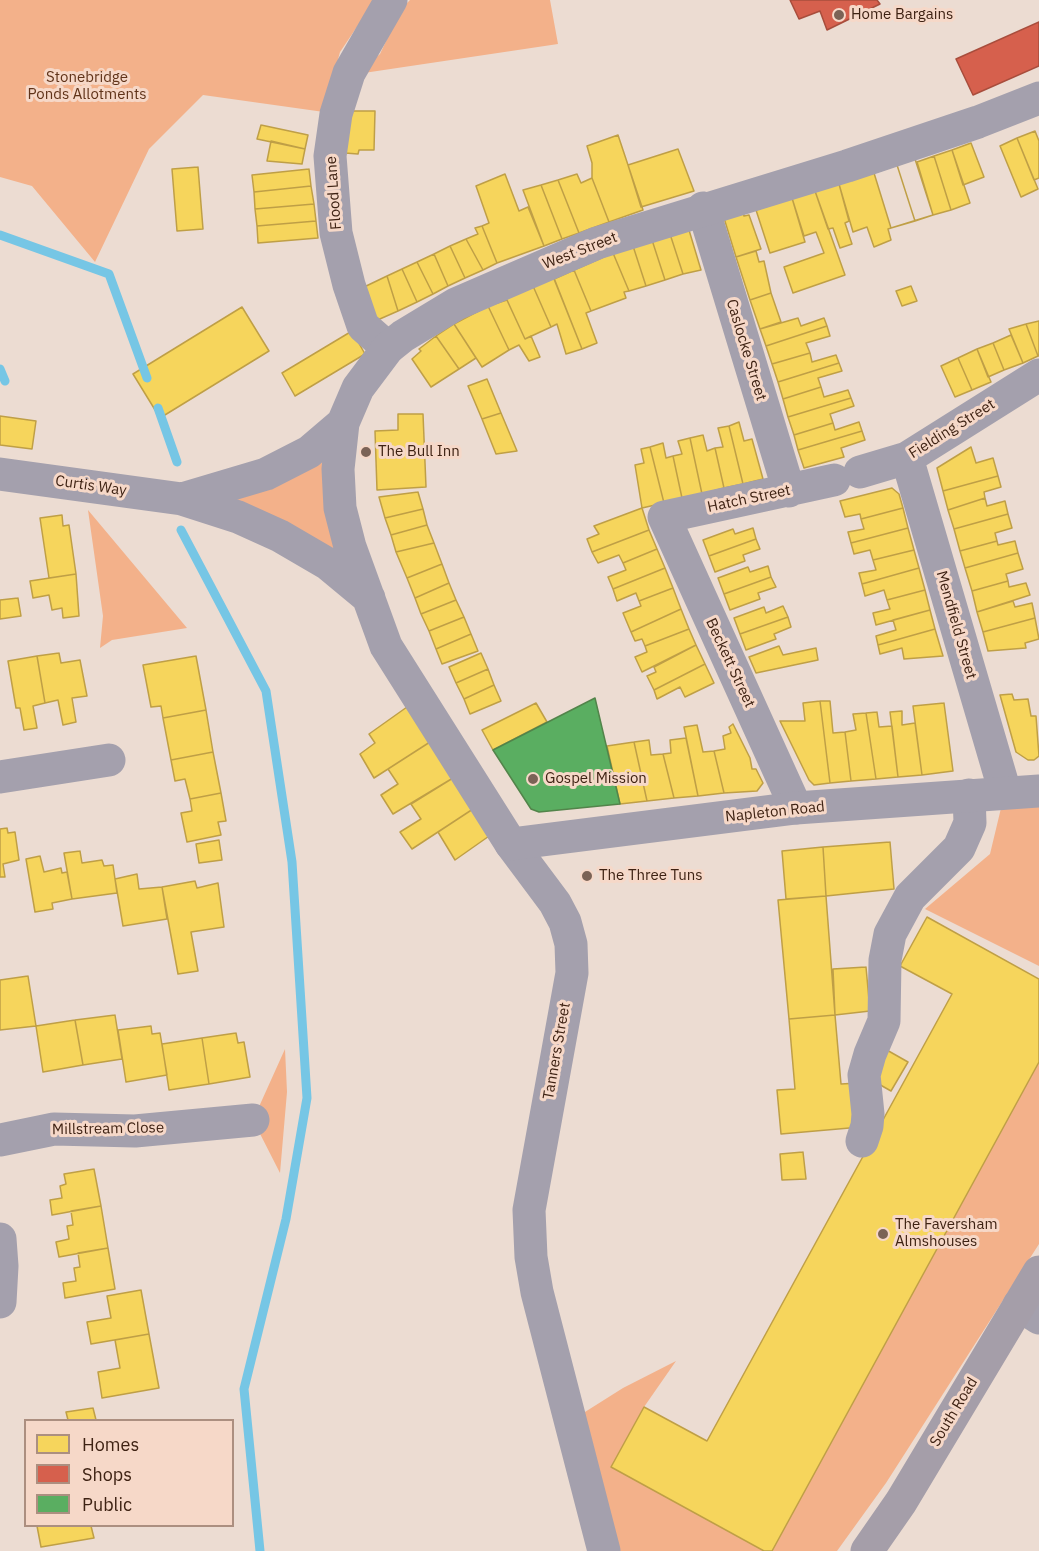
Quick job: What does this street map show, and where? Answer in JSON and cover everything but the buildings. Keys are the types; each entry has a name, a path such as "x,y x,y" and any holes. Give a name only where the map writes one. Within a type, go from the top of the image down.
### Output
{"main road":[{"name":"South Road","path":"867,1551 1029,1311 1039,1272"}],"street":[{"name":"Flood Lane","path":"388,348 363,326 349,285 336,233 330,156 336,114 349,73 391,0"},
{"name":"West Street","path":"369,598 350,547 340,508 338,469 343,423 358,387 388,348 403,336 466,299 597,243 704,208 847,166 978,122 1039,98"},
{"name":"Caslocke Street","path":"704,208 789,491"},
{"name":"Fielding Street","path":"847,476 907,458 1039,375"},
{"path":"182,499 266,474 309,452 343,423"},
{"name":"Mendfield Street","path":"907,458 1005,792"},
{"name":"Curtis Way","path":"0,474 182,499"},
{"name":"Hatch Street","path":"664,517 789,491 847,476"},
{"path":"182,499 238,517 280,536 328,564 369,598"},
{"name":"Beckett Street","path":"664,517 796,808"},
{"name":"Tanners Street","path":"369,598 386,646 512,844 555,903 565,922 571,944 572,973 529,1210 531,1257 537,1292 604,1551"},
{"path":"0,777 109,760"},
{"name":"Napleton Road","path":"512,844 796,808 1039,790"},
{"path":"862,1141 868,1114 864,1075 884,1022 885,960 890,934 909,897 959,848 970,824 969,795"},
{"name":"Millstream Close","path":"0,1140 54,1129 135,1131 253,1120"},
{"path":"0,1239 2,1266 0,1302"}],"green space":[{"name":"Stonebridge Ponds Allotments","path":"0,0 375,0 340,52 324,112 203,95 149,149 95,262 32,186 0,177"},
{"path":"410,0 550,0 558,44 357,74 380,54 401,9"},
{"path":"321,462 327,465 340,552 238,501 236,497"},
{"path":"88,510 187,628 112,640 100,648 103,616"},
{"path":"1039,802 1039,966 925,909 990,854 1002,804"},
{"path":"285,1049 287,1092 280,1173 253,1120"},
{"path":"1039,1062 1039,1244 886,1483 837,1551 772,1551"},
{"path":"676,1361 644,1407 611,1467 764,1551 616,1551 577,1417 623,1388"}],"waterway":[{"path":"0,235 109,274 147,378"},
{"path":"0,369 5,381"},
{"path":"158,408 177,462"},
{"path":"181,530 266,691 292,862 307,1098 286,1219 244,1389 260,1551"}],"place":[{"name":"Home Bargains","path":"839,15"},
{"name":"The Bull Inn","path":"366,452"},
{"name":"Gospel Mission","path":"533,779"},
{"name":"The Three Tuns","path":"587,876"},
{"name":"The Faversham Almshouses","path":"883,1234"}]}
